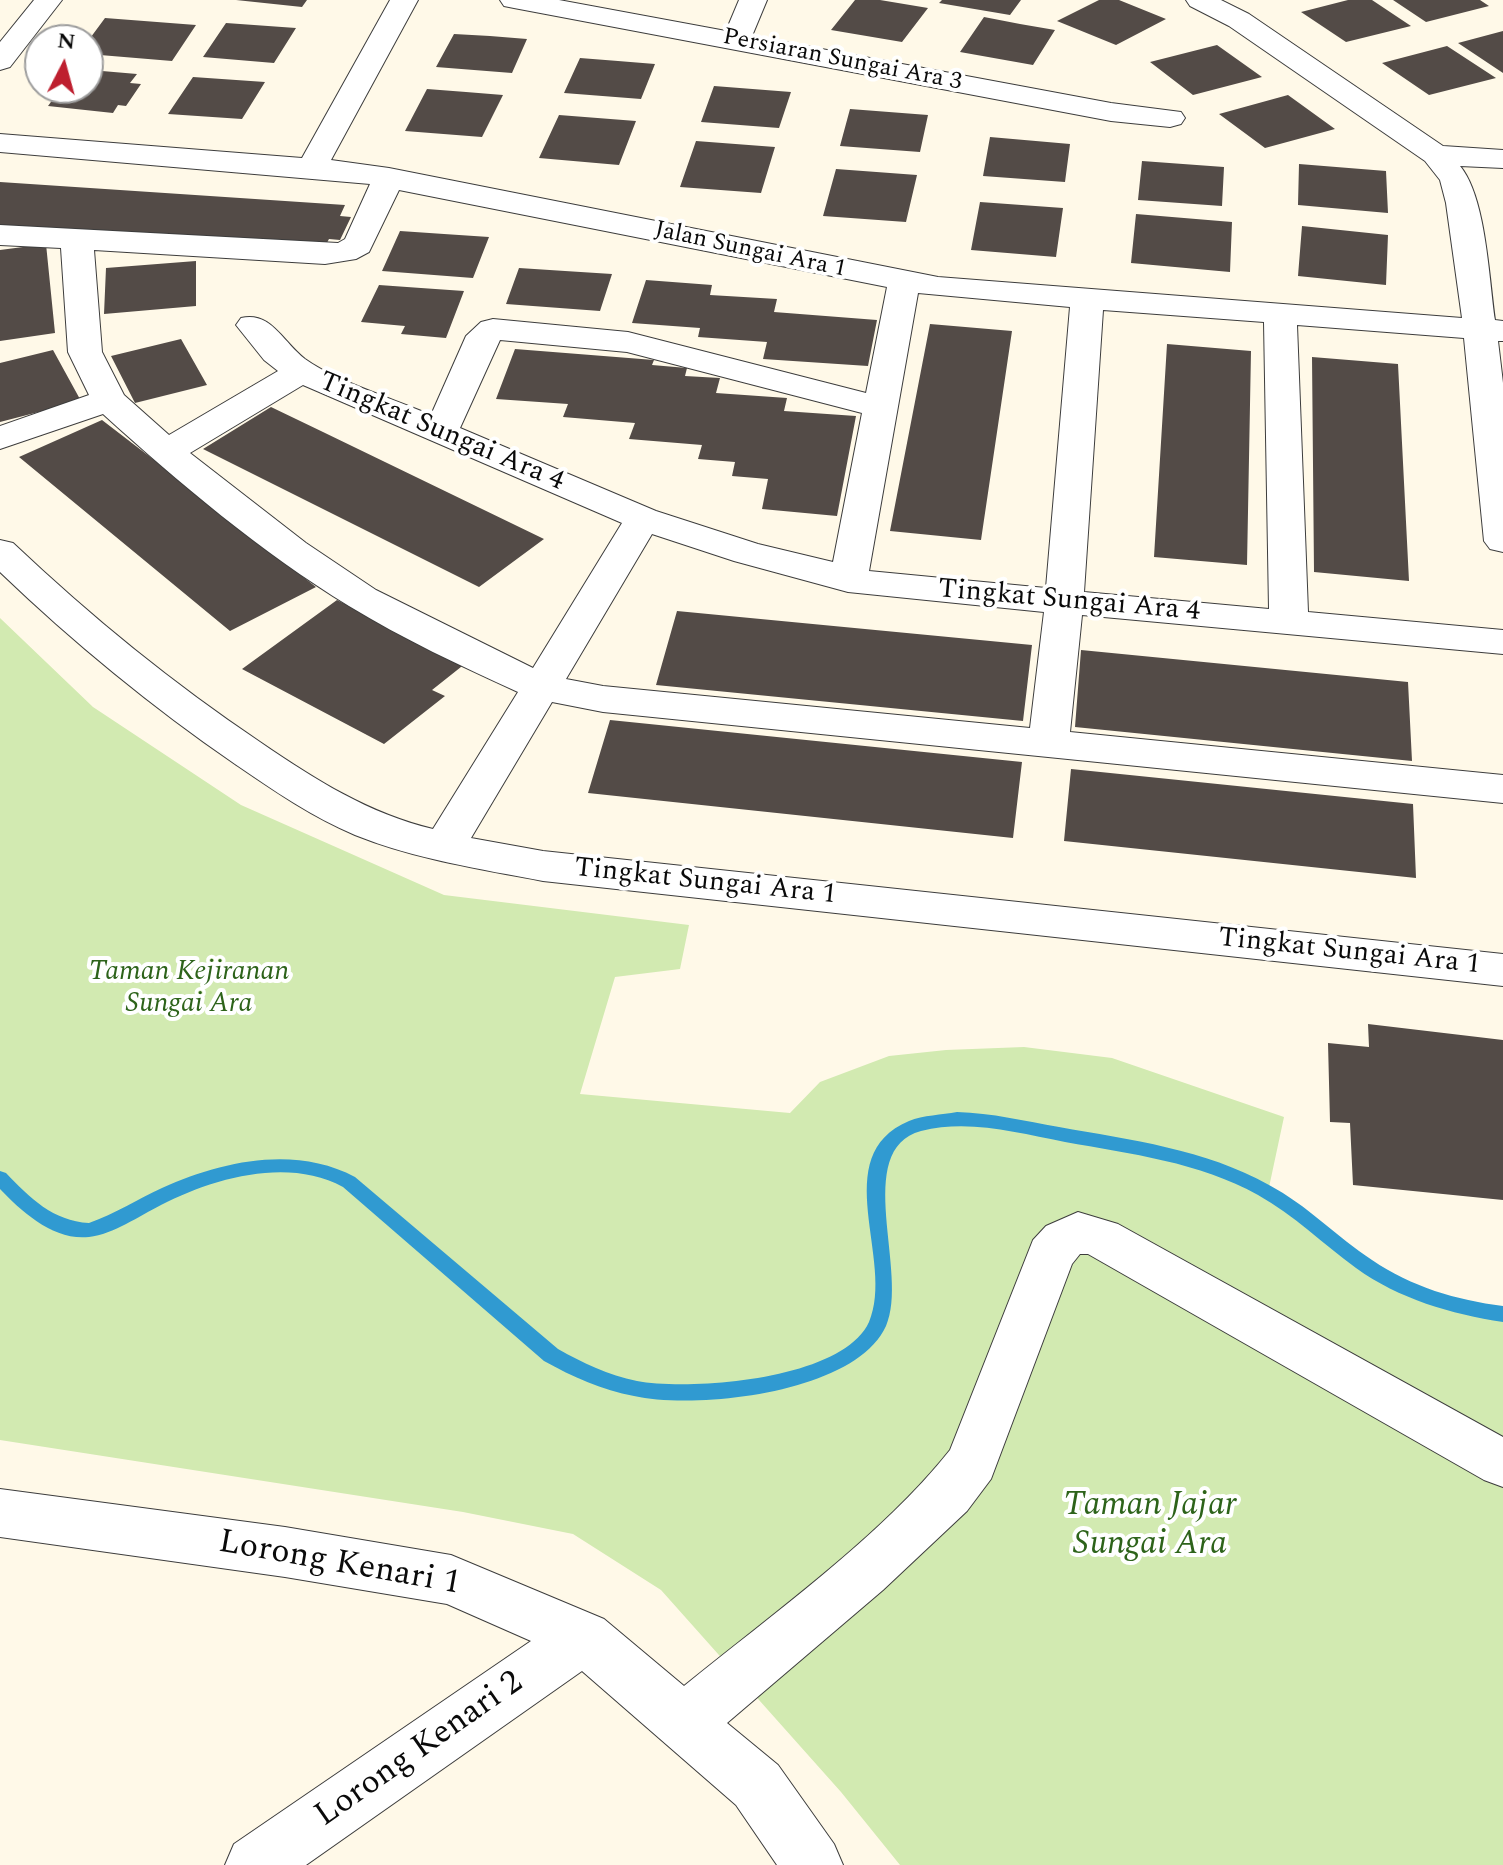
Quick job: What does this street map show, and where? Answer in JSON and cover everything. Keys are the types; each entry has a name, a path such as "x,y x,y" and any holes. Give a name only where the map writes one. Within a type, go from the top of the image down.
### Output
{"street":[{"path":"0,61 48,0"},
{"path":"312,167 404,0"},
{"name":"Persiaran Sungai Ara 3","path":"514,0 1111,112 1170,118"},
{"path":"735,42 753,0"},
{"path":"1200,0 1239,20 1436,155 1455,179 1492,330 1503,541"},
{"name":"Jalan Sungai Ara 1","path":"0,143 312,167 389,177 904,282 1492,330"},
{"path":"1436,155 1503,159"},
{"path":"0,235 325,254 345,252 358,245 389,177"},
{"path":"77,241 85,352 109,400 166,452 293,551 363,598 480,659 542,687 603,699 1503,789"},
{"path":"848,580 904,282"},
{"path":"1049,742 1064,602 1087,299"},
{"path":"1280,315 1289,622"},
{"name":"Tingkat Sungai Ara 4","path":"253,325 276,353 301,372 440,434 643,519 747,553 848,580 1503,642"},
{"path":"440,434 483,336 493,329 628,342 880,407"},
{"path":"166,452 301,372"},
{"path":"0,438 109,400"},
{"path":"444,847 643,519"},
{"name":"Tingkat Sungai Ara 1","path":"0,551 70,619 194,718 324,803 386,831 444,847 543,866 1503,970"},
{"path":"685,1722 864,1572 956,1484 972,1463 1051,1254 1063,1240 1078,1232 1101,1238 1503,1464"},
{"name":"Lorong Kenari 1","path":"0,1513 285,1552 451,1580 584,1637 757,1785 808,1863"},
{"name":"Lorong Kenari 2","path":"255,1865 584,1637"}],"green space":[{"name":"Taman Jajar Sungai Ara","path":"0,618 93,707 241,805 444,895 689,925 680,969 615,977 580,1094 790,1113 820,1082 889,1056 1024,1047 1112,1058 1284,1117 1268,1192 1367,1267 1433,1298 1483,1312 1503,1314 1503,1865 900,1865 841,1792 661,1590 573,1534 463,1512 0,1440"}],"building":[{"path":"236,0 307,0 302,7"},
{"path":"855,0 880,0 928,8 902,42 831,30"},
{"path":"942,0 1021,0 1010,15 939,3"},
{"path":"1099,0 1119,0 1166,19 1116,45 1057,21"},
{"path":"1348,0 1372,0 1411,26 1346,42 1301,12"},
{"path":"1393,0 1480,0 1489,6 1426,22"},
{"path":"984,17 1055,30 1033,65 960,52"},
{"path":"105,18 196,25 172,61 104,55 104,24 101,24"},
{"path":"226,23 296,28 274,63 203,57"},
{"path":"1503,31 1503,73 1458,43"},
{"path":"454,34 527,39 512,73 436,67"},
{"path":"1217,45 1262,77 1193,95 1150,62"},
{"path":"1447,46 1496,78 1429,95 1382,63"},
{"path":"580,58 655,64 641,99 564,93"},
{"path":"104,71 137,74 130,83 141,84 126,106 118,105 113,113 48,106 104,104"},
{"path":"193,77 265,82 242,119 168,114"},
{"path":"714,86 791,92 779,128 701,122"},
{"path":"427,89 503,95 482,137 405,131"},
{"path":"1288,95 1335,129 1265,148 1219,114"},
{"path":"850,109 928,115 920,152 840,146"},
{"path":"559,115 636,121 619,165 539,158"},
{"path":"990,137 1070,144 1065,182 983,176"},
{"path":"696,141 775,147 761,193 680,187"},
{"path":"1142,161 1224,167 1222,206 1138,200"},
{"path":"1299,164 1386,171 1388,213 1298,205"},
{"path":"836,169 917,175 906,222 823,216"},
{"path":"0,182 345,205 340,216 351,217 340,240 329,239 324,248 0,225"},
{"path":"980,202 1063,208 1056,257 971,250"},
{"path":"1136,214 1232,222 1230,272 1131,263"},
{"path":"1302,226 1388,235 1386,285 1298,276"},
{"path":"400,231 489,237 473,278 382,271"},
{"path":"46,244 55,333 0,341 0,250"},
{"path":"196,261 196,306 104,314 106,268"},
{"path":"519,268 612,274 600,311 506,304"},
{"path":"646,280 712,285 710,295 777,299 774,312 877,320 868,366 763,359 767,342 698,337 700,328 632,323"},
{"path":"379,285 464,291 446,338 401,334 405,326 361,322"},
{"path":"930,324 1012,331 981,540 890,531"},
{"path":"181,339 207,385 135,403 111,356"},
{"path":"1167,344 1251,351 1247,565 1154,557"},
{"path":"515,349 654,360 652,365 687,368 685,376 720,378 716,393 787,398 784,411 856,416 837,516 762,509 768,479 732,476 735,462 698,459 702,445 629,439 635,423 563,417 568,404 496,399"},
{"path":"53,350 81,401 0,422 0,363"},
{"path":"1312,357 1398,364 1409,581 1314,572"},
{"path":"271,407 544,539 479,587 203,449"},
{"path":"102,420 316,587 230,631 19,457"},
{"path":"337,600 466,663 432,690 445,696 384,744 242,669"},
{"path":"677,611 1032,645 1023,721 656,685"},
{"path":"1081,650 1408,682 1412,761 1075,727"},
{"path":"610,720 1022,762 1013,838 588,793"},
{"path":"1071,769 1413,804 1416,878 1064,841"},
{"path":"1368,1024 1503,1040 1503,1200 1353,1185 1350,1123 1330,1122 1328,1043 1369,1047"}],"waterway":[{"path":"0,1178 50,1221 89,1230 178,1189 242,1170 288,1165 331,1172 349,1182 551,1355 606,1381 666,1393 696,1394 756,1387 825,1366 861,1346 878,1324 885,1297 876,1199 877,1168 888,1143 914,1126 957,1119 996,1122 1138,1148 1216,1168 1278,1198 1380,1275 1449,1303 1503,1314"}],"park label":[{"name":"Taman Kejiranan Sungai Ara","path":"189,990"}]}
